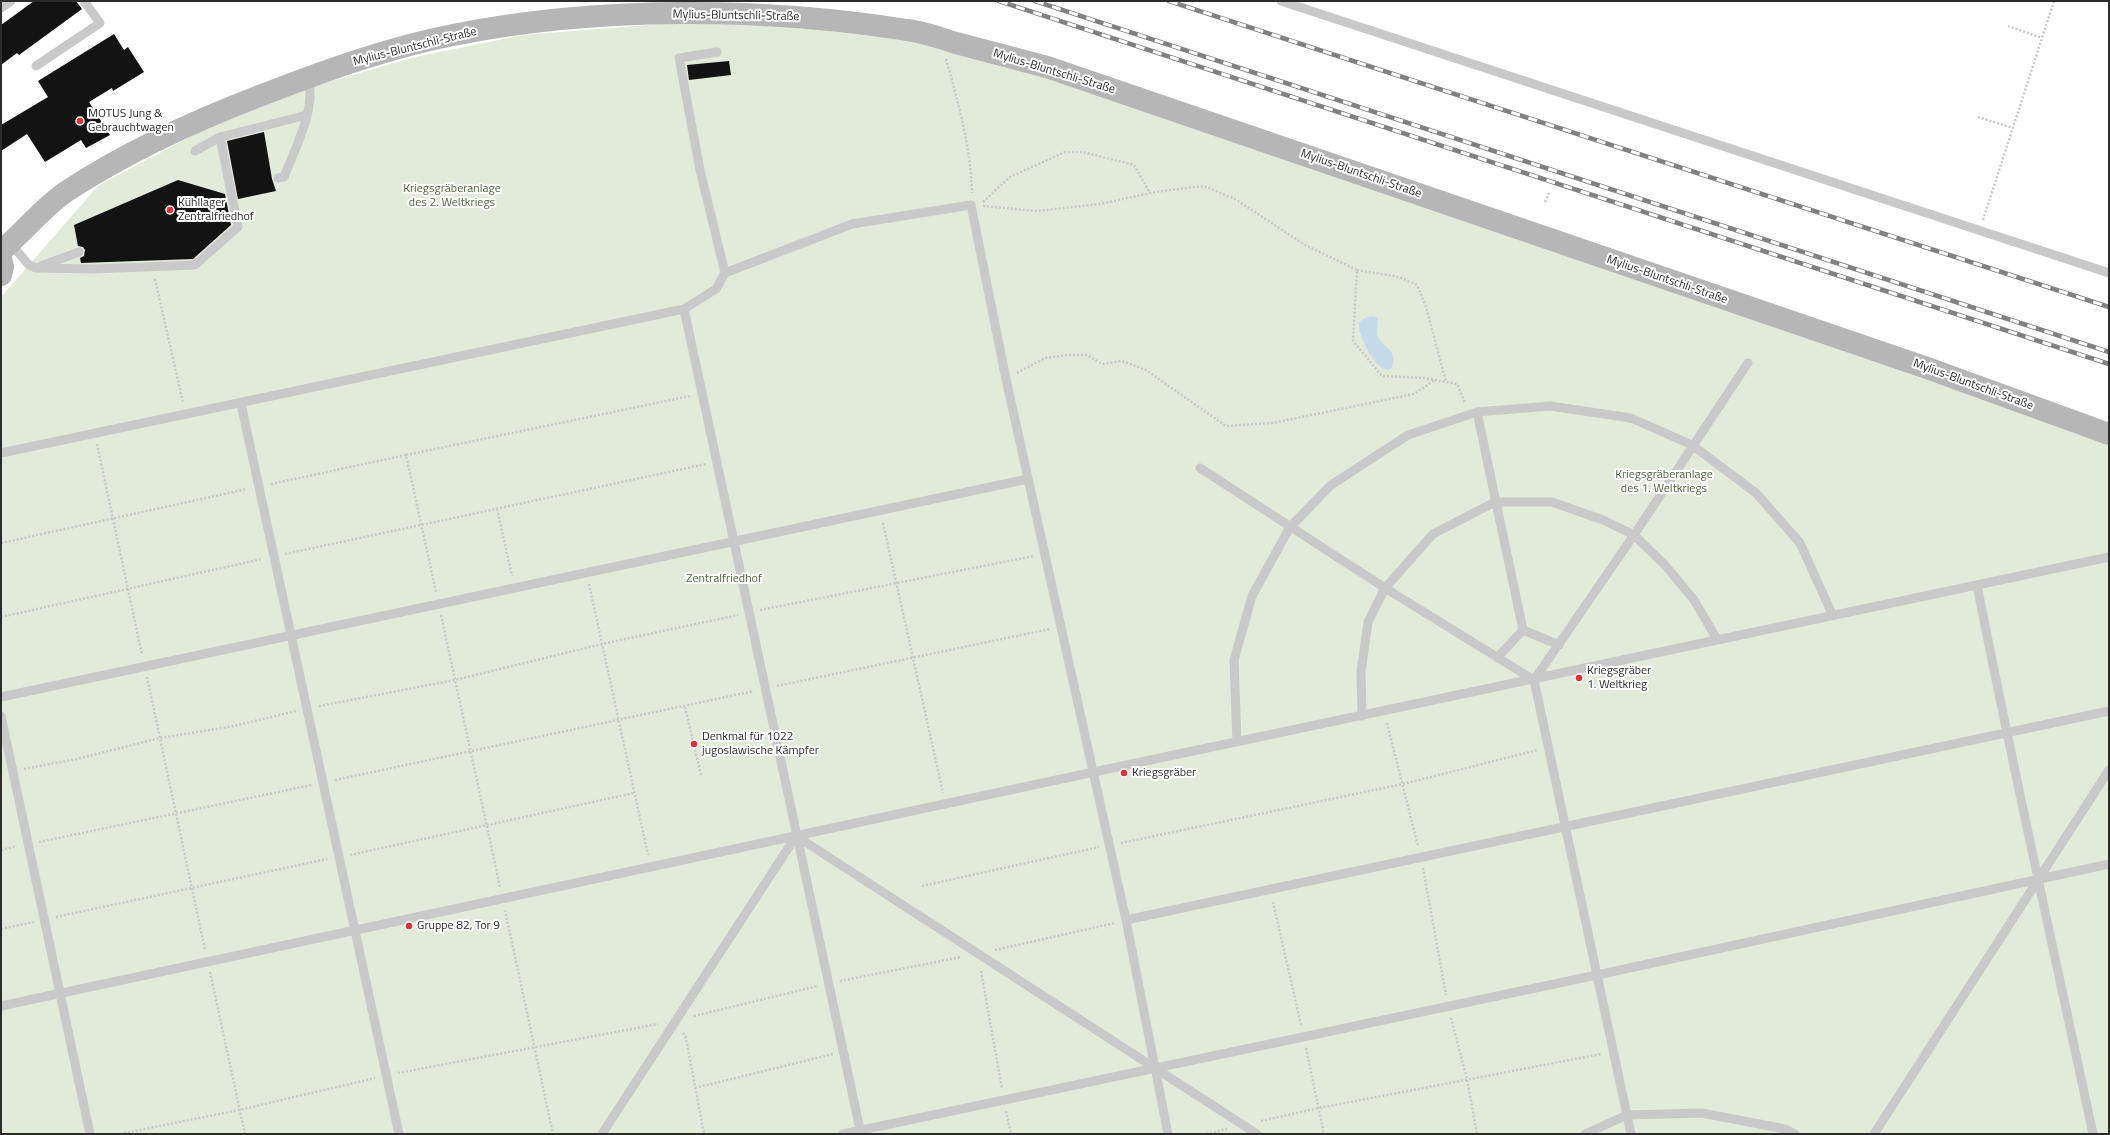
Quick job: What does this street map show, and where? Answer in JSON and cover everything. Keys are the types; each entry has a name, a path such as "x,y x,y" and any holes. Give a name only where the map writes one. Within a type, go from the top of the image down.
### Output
{"street":[{"name":"Mylius-Bluntschli-Straße","path":"4,251 42,211 65,192 113,163 189,124 351,62 452,35 543,20 643,14 769,15 813,17 910,30 1047,68 1927,368 2109,434"},
{"path":"1,275 4,251"}],"lane":[{"path":"1,8 11,1"},
{"path":"36,66 100,23 84,1"},
{"path":"1281,1 2109,272"},
{"path":"717,52 679,58 700,170 725,273"},
{"path":"278,178 284,177 307,115 311,87 308,78"},
{"path":"195,151 220,137 307,115"},
{"path":"4,251 36,268 92,269 195,265 204,255 238,227 220,137"},
{"path":"1,454 684,310 716,289 725,273 852,224 971,205 1006,379 1126,920 1168,1134"},
{"path":"36,268 79,252"},
{"path":"684,310 860,1132"},
{"path":"1631,1134 1534,680 1634,535 1692,445 1748,363"},
{"path":"241,404 399,1134"},
{"path":"1237,742 1234,660 1252,596 1290,527 1330,485 1408,435 1473,413 1550,406 1631,418 1692,445 1756,493 1800,543 1833,616"},
{"path":"1473,413 1495,502 1523,630"},
{"path":"1200,468 1385,588 1534,680"},
{"path":"1,697 1028,479"},
{"path":"1362,716 1361,672 1368,622 1385,588 1433,534 1495,502 1552,502 1603,520 1634,535 1665,565 1694,600 1718,639"},
{"path":"1,1006 1092,772 1384,712 1718,639 2109,557"},
{"path":"1977,585 2006,733 2039,879 2093,1134"},
{"path":"1523,630 1559,645"},
{"path":"1497,658 1523,630"},
{"path":"1126,920 2109,711"},
{"path":"1,716 90,1134"},
{"path":"1874,1134 2109,770"},
{"path":"602,1134 796,836"},
{"path":"796,836 1256,1134"},
{"path":"843,1134 860,1132 1154,1067 1597,975 2109,864"},
{"path":"1584,1134 1627,1115 1702,1113 1785,1129 1795,1134"}],"path":[{"path":"1983,220 2054,1"},
{"path":"2008,26 2042,38"},
{"path":"946,59 955,93 971,174 971,205"},
{"path":"1978,117 2013,128"},
{"path":"1150,193 1134,165 1083,152 1065,152 1010,177 978,206 1036,211 1100,204 1150,193 1204,186 1235,199 1305,245 1357,270 1399,277 1416,285 1426,306 1446,382"},
{"path":"1545,202 1550,191"},
{"path":"152,267 186,415"},
{"path":"1357,270 1354,341 1382,376 1435,380 1457,384 1473,413"},
{"path":"1006,379 1045,358 1068,355 1087,355 1102,364 1122,361 1146,370 1226,426 1272,423 1414,394 1435,380"},
{"path":"1,543 113,517 702,394"},
{"path":"95,434 244,1134"},
{"path":"406,455 553,1134"},
{"path":"1,617 274,556 716,462"},
{"path":"497,509 514,587"},
{"path":"880,510 946,804"},
{"path":"12,771 77,759 160,738 234,726 308,708 455,680 602,644 748,613 1044,554"},
{"path":"587,573 617,720 650,867"},
{"path":"1,850 1060,627"},
{"path":"685,707 701,775"},
{"path":"1384,712 1421,857 1448,1006 1467,1080 1477,1134"},
{"path":"922,886 1109,845 1403,784 1548,747"},
{"path":"1,929 634,793"},
{"path":"1270,890 1304,1036 1324,1134"},
{"path":"676,1020 686,1038 704,1134"},
{"path":"1206,1134 1319,1108 1613,1051"},
{"path":"695,1088 843,1052"}],"green space":[{"name":"Zentralfriedhof","path":"661,24 748,24 820,29 906,40 1046,75 2109,443 2109,1134 1,1134 1,297 98,186 199,132 311,87 415,57 523,35"}],"water":[{"path":"1374,316 1378,318 1377,335 1392,353 1392,368 1389,369 1381,367 1376,363 1367,349 1359,327 1359,322 1367,317"}],"building":[{"path":"34,1 76,1 82,9 19,55 17,53 1,65 1,25"},
{"path":"114,34 124,50 128,47 144,72 113,91 112,88 89,102 110,135 86,148 81,140 45,162 27,134 1,151 1,125 48,97 38,81"},
{"path":"729,61 731,75 689,80 687,65"},
{"path":"264,132 272,179 276,191 238,199 227,141"},
{"name":"Kühllager Zentralfriedhof","path":"178,180 225,194 231,225 193,259 81,263 80,258 84,256 85,250 83,247 78,246 74,225"}],"railway":[{"path":"999,1 2109,364"},
{"path":"1035,1 2109,352"},
{"path":"1169,1 2109,307"}],"place":[{"name":"MOTUS Jung & Gebrauchtwagen","path":"80,121"},
{"name":"Kühllager Zentralfriedhof","path":"170,210"},
{"name":"Kriegsgräber 1. Weltkrieg","path":"1579,678"},
{"name":"Denkmal für 1022 jugoslawische Kämpfer","path":"694,744"},
{"name":"Kriegsgräber","path":"1124,773"},
{"name":"Gruppe 82, Tor 9","path":"409,926"}],"park label":[{"name":"Kriegsgräberanlage des 2. Weltkriegs","path":"452,196"},
{"name":"Kriegsgräberanlage des 1. Weltkriegs","path":"1664,482"}]}
